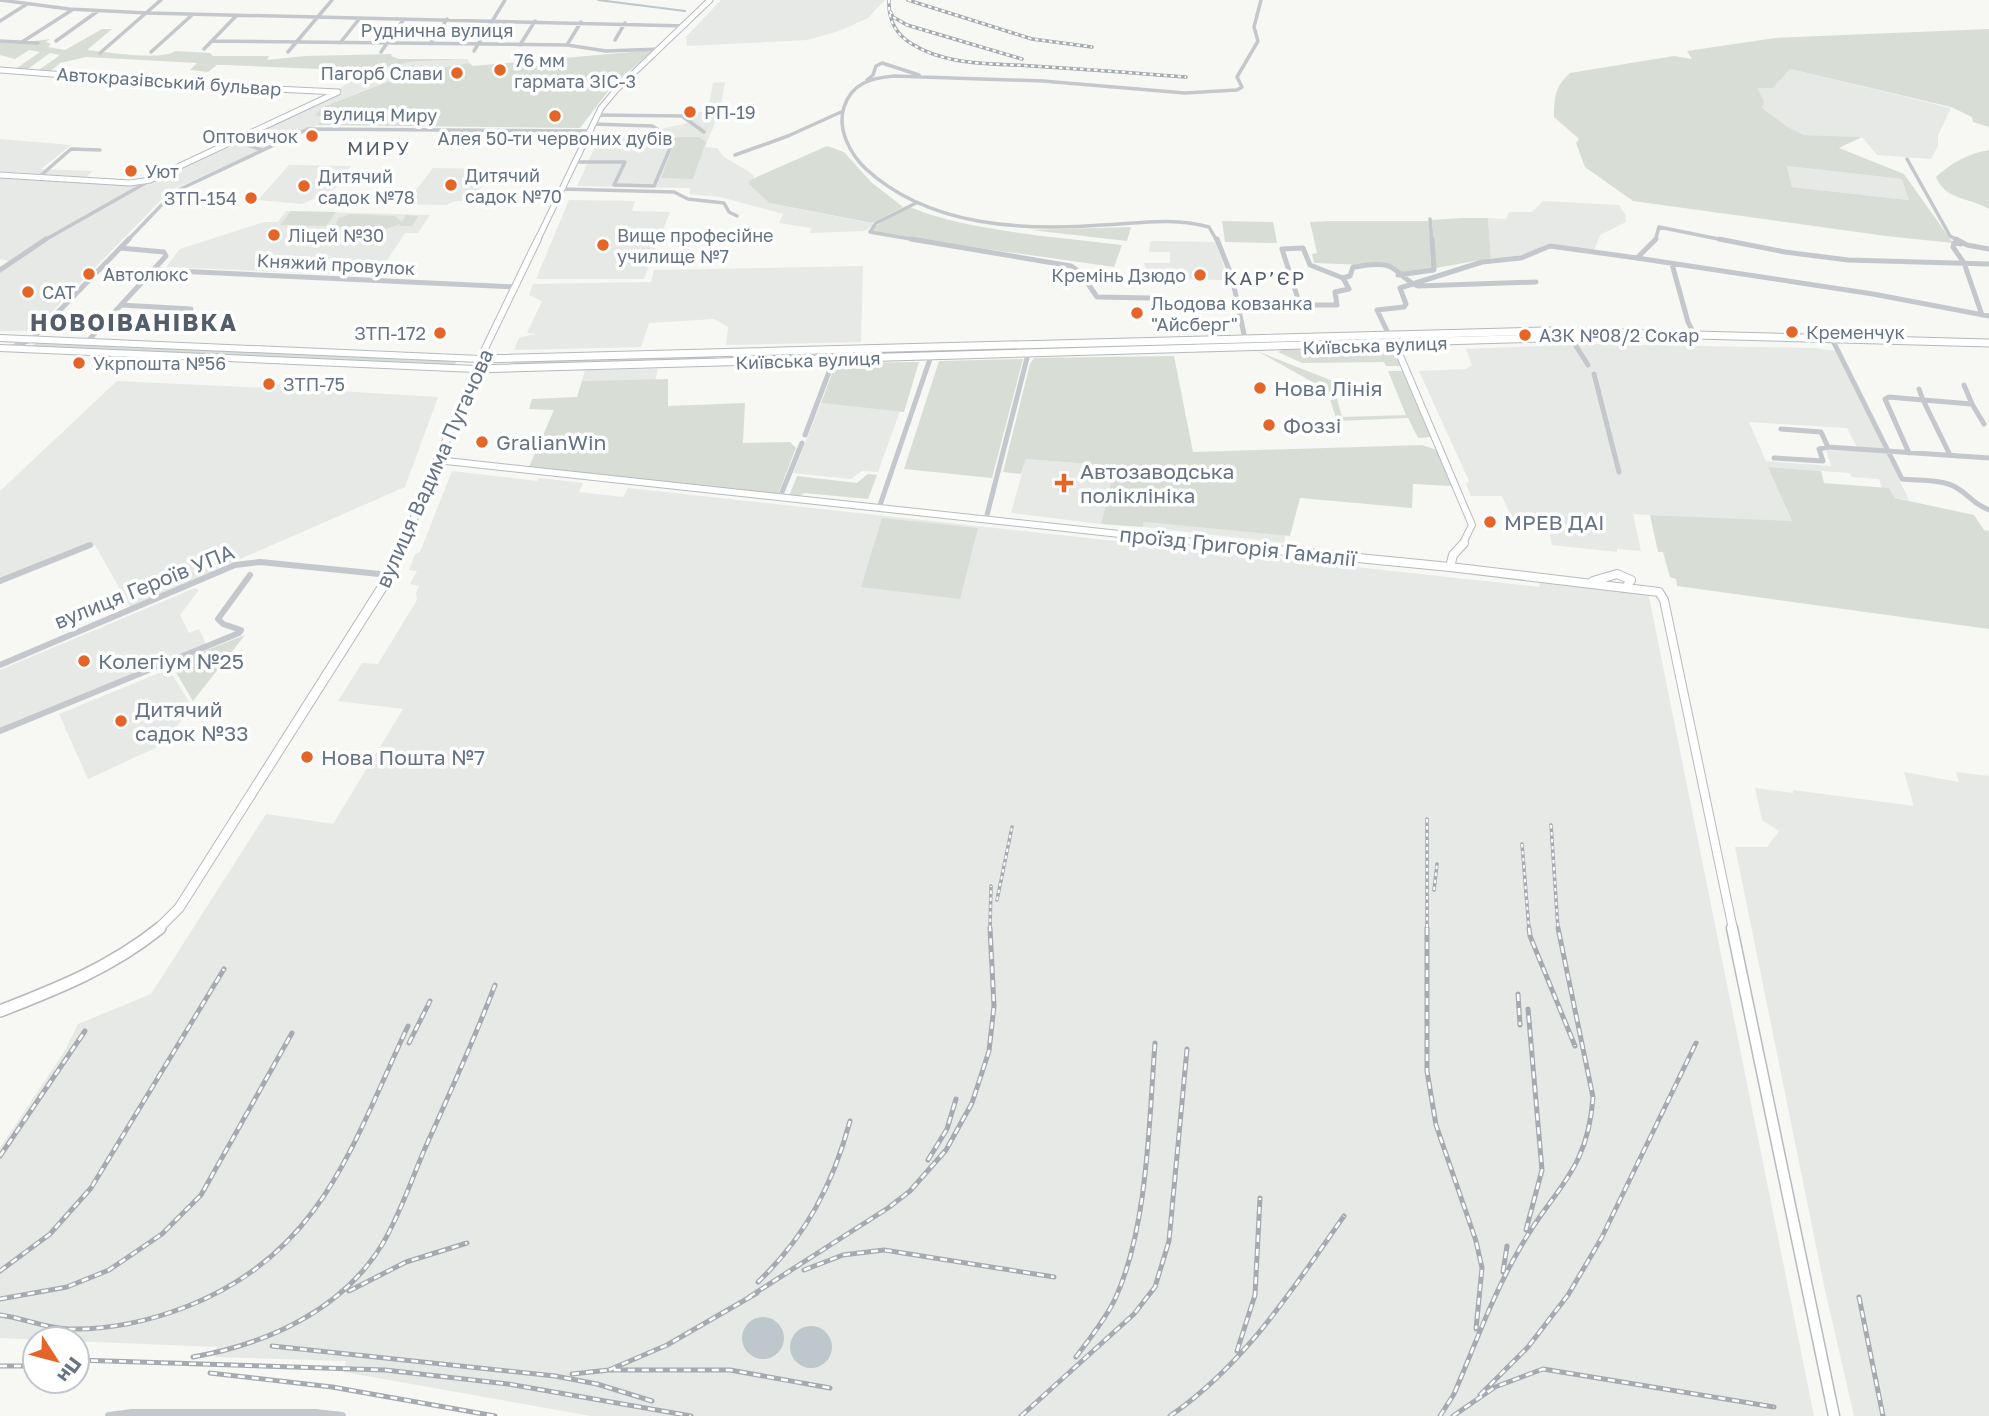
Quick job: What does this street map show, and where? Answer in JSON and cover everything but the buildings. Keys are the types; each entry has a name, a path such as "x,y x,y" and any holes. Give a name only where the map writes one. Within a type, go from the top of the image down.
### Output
{"main road":[{"name":"Київська вулиця","path":"480,359 1544,331 1989,343"},
{"path":"1390,335 1395,344"},
{"name":"Київська вулиця","path":"475,369 1395,344 1616,335"},
{"path":"1245,339 1247,348"},
{"path":"1027,345 1027,354"},
{"path":"930,347 931,356"},
{"path":"849,359 850,349"},
{"path":"722,362 723,352"},
{"name":"вулиця Вадима Пугачова","path":"0,1011 88,976 118,960 169,919 390,575 480,359"}],"street":[{"path":"0,0 98,12 686,26"},
{"path":"100,53 161,0"},
{"path":"288,52 332,0"},
{"path":"474,51 505,0"},
{"name":"вулиця Вадима Пугачова","path":"480,359 597,115 611,94 686,26 710,0"},
{"path":"867,80 924,77 1051,82 1189,94 1237,90 1242,87 1237,77 1258,41 1254,27 1261,0"},
{"path":"0,21 27,4"},
{"path":"22,43 72,10"},
{"path":"56,41 98,12"},
{"path":"151,52 192,15"},
{"path":"204,48 236,16"},
{"path":"340,43 360,18"},
{"path":"381,52 384,44 404,19"},
{"path":"430,44 447,19"},
{"path":"520,45 535,21"},
{"path":"567,45 581,22"},
{"path":"615,40 625,23"},
{"path":"0,41 38,43"},
{"name":"Руднична вулиця","path":"212,41 567,45 606,51 661,49"},
{"path":"924,77 882,63 876,66 873,75 846,101 841,112 844,136 855,159 881,181 916,203 942,214 1002,226 1089,226 1151,219 1205,226 1214,232 1231,277 1245,339"},
{"name":"Автокразівський бульвар","path":"0,70 195,85 338,92 236,141"},
{"path":"735,155 788,136 841,112"},
{"path":"597,115 682,116 704,132"},
{"path":"574,162 625,162 614,185 654,186 674,139 673,135 652,126 592,124"},
{"name":"вулиця Миру","path":"31,340 163,201 183,186 308,129 588,131"},
{"path":"0,270 42,241 150,180 236,141 262,150"},
{"path":"39,177 71,149 100,150"},
{"path":"1907,159 1948,232 1967,244"},
{"path":"0,174 130,183 150,180"},
{"path":"562,189 674,191 688,199 724,202 729,212 737,216"},
{"path":"916,203 876,223 870,232 1071,266 1080,271 1090,293 1097,297 1149,298"},
{"path":"1398,275 1434,270 1433,229 1430,219"},
{"path":"1637,258 1655,241 1659,227 1830,258 1989,264"},
{"path":"1982,315 1964,263 1953,245 1967,244 1989,248"},
{"path":"1390,335 1377,310 1404,307 1406,304 1400,288 1482,262 1521,258 1549,246 1884,296 1989,316"},
{"path":"87,342 166,256 164,251 120,248"},
{"path":"1237,306 1300,305 1339,304 1335,292 1349,289 1343,278 1312,266 1303,248 1282,248 1300,305"},
{"path":"1672,264 1688,322 1695,336"},
{"path":"1343,278 1348,277 1351,269 1356,267 1389,266 1410,283 1446,285 1536,282"},
{"name":"Княжий провулок","path":"155,270 516,287"},
{"path":"1444,275 1446,285"},
{"path":"121,305 191,309"},
{"name":"Київська вулиця","path":"0,338 480,359"},
{"path":"1571,338 1588,365"},
{"path":"9,348 18,339"},
{"path":"1832,339 1902,479 1955,485 1964,491 1970,503 1989,509"},
{"path":"9,348 31,340"},
{"path":"23,349 31,340"},
{"path":"1395,344 1472,525 1470,536 1453,555 1450,567"},
{"name":"Київська вулиця","path":"0,348 475,369"},
{"path":"986,519 1027,354"},
{"path":"879,508 931,356"},
{"path":"805,435 834,359"},
{"path":"1594,374 1619,472"},
{"path":"1964,385 1984,424"},
{"path":"1919,389 1950,455"},
{"path":"1909,453 1885,399 1889,397 1972,404"},
{"path":"1781,429 1821,432 1828,447"},
{"path":"780,497 802,443"},
{"path":"1774,458 1823,461 1819,449 1828,447 1989,458"},
{"name":"проїзд Григорія Гамалії","path":"438,460 1591,582 1628,582 1659,592 1664,600 1834,1416"},
{"path":"0,581 90,545"},
{"name":"вулиця Героїв УПА","path":"0,665 235,565 260,562 390,575"},
{"name":"вулиця Героїв УПА","path":"0,731 239,634 239,628 223,625 218,619 250,575"},
{"path":"109,1416 132,1413 315,1413 342,1416"}],"shaded area":[{"path":"721,0 885,0 868,18 839,31 807,40 687,46 686,37"},
{"path":"102,29 112,29 87,50 146,56 175,51 210,53 213,56 269,56 267,60 305,56 392,54 391,56 399,59 468,59 408,62 355,75 357,72 342,70 226,65 217,65 208,72 190,70 197,63 86,57 60,63 48,73 36,72 60,55 50,53 25,71 14,70 40,52 29,50 0,69 15,59 0,55 0,40 27,42 50,39 46,42 51,44 48,47 65,50"},
{"path":"1989,29 1989,127 1973,122 1972,117 1951,107 1790,69 1773,88 1757,88 1764,101 1762,108 1804,135 1862,137 1839,148 1904,174 1953,243 1633,201 1585,167 1576,143 1579,139 1554,117 1556,93 1570,73 1674,56 1692,59 1687,51 1775,38","holes":["1787,166 1902,179 1909,200 1792,187"]},
{"path":"654,50 612,86 580,128 317,125 325,118 315,115 323,107 404,75 469,63 473,66"},
{"path":"468,59 469,63 387,81 323,107 326,118 317,125 178,187 164,197 33,331 0,331 0,267 8,261 0,259 0,177 142,186 344,93 339,90 355,75 408,62"},
{"path":"1790,69 1951,108 1938,135 1938,146 1931,159 1877,155 1862,137 1804,135 1788,127 1762,108 1756,87 1773,88"},
{"path":"725,82 720,111 705,147 717,148 724,157 754,176 750,184 769,203 874,224 865,231 810,233 811,228 779,223 783,214 720,197 689,194 690,188 577,186 600,136 644,137 651,131 688,123 684,119 685,114 708,111 713,83"},
{"path":"677,137 699,137 706,142 693,179 661,178"},
{"path":"0,139 71,145 41,169 93,171 86,177 0,171"},
{"path":"827,146 844,152 871,182 903,207 872,223 769,203 749,184 750,180"},
{"path":"1989,150 1989,209 1952,195 1940,185 1936,177 1948,167 1967,156"},
{"name":"Дитячий садок №78","path":"289,165 351,166 335,189 302,204 258,200"},
{"path":"1787,166 1902,179 1910,200 1792,187"},
{"name":"Дитячий садок №70","path":"433,168 493,169 480,190 465,201 446,205 405,204"},
{"name":"Вище професійне училище №7","path":"569,200 635,201 632,211 670,212 644,279 536,279"},
{"path":"1543,201 1619,205 1625,214 1626,222 1600,235 1592,250 1557,247 1514,257 1491,258 1488,218 1506,219 1509,212 1532,212"},
{"path":"910,207 958,222 985,227 1122,245 1114,267 871,231 882,221"},
{"path":"286,211 430,215 418,233 405,233 377,276 166,267 180,249 264,222 278,222"},
{"path":"291,211 336,212 326,226 280,225"},
{"path":"351,214 395,216 402,222 406,215 418,216 412,226 400,224 386,229 335,225 338,218"},
{"path":"1488,218 1491,258 1436,268 1432,220"},
{"path":"1222,221 1273,222 1277,243 1225,242"},
{"path":"1428,221 1432,268 1401,274 1391,266 1314,263 1312,254 1317,253 1310,222"},
{"path":"1131,227 1127,241 1031,230"},
{"path":"1150,241 1216,242 1228,280 1150,279 1144,263 1170,263 1170,252 1149,252"},
{"path":"863,266 861,342 726,345 728,327 714,319 649,323 641,347 514,350 519,338 535,334 527,333 542,301 529,295 533,284 651,282 654,270"},
{"path":"38,342 456,363 451,366 32,346"},
{"path":"1592,344 1813,348 1837,351 1909,500 1895,498 1889,488 1882,488 1879,479 1851,477 1850,473 1769,467 1792,522 1633,514 1641,551 1617,549 1617,552 1552,545 1547,521 1513,521 1502,496 1471,496 1466,484 1469,481 1419,371 1466,369 1472,365 1466,349","holes":["1749,422 1847,428 1859,451 1826,450 1831,466 1766,461"]},
{"path":"1386,347 1395,351 1401,366 1386,366 1384,362 1302,363 1278,352 1282,350"},
{"path":"1257,351 1338,383 1341,390 1335,391 1342,417 1406,415 1388,371 1404,371 1431,437 1418,438 1408,418 1337,421 1327,390"},
{"path":"718,356 714,359 515,365 512,362"},
{"path":"1174,356 1193,452 1422,445 1437,450 1452,486 1413,484 1412,508 1300,498 1290,536 1144,522 1143,527 1101,524 1115,466 1026,459 1021,474 1003,472 1030,364 1034,358"},
{"path":"1023,359 992,478 904,469 939,361"},
{"path":"919,362 904,412 821,403 836,363"},
{"path":"658,369 655,380 582,381 585,370"},
{"path":"668,379 668,406 745,403 743,443 790,442 796,448 778,494 529,467 554,410 529,409 532,399 577,397 582,381"},
{"path":"117,381 269,388 272,384 298,385 322,390 438,397 405,487 130,607 95,545 0,582 0,491"},
{"path":"821,403 900,411 878,472 862,471 851,479 793,473"},
{"name":"Автозаводська поліклініка","path":"1026,459 1115,466 1101,524 1011,513"},
{"path":"1768,467 1821,471 1824,483 1889,488 1895,498 1974,515 1984,530 1989,531 1989,629 1677,586 1676,579 1670,577 1663,552 1658,552 1650,515 1792,521"},
{"path":"452,471 537,481 539,478 583,483 579,492 623,497 628,488 1539,587 1540,581 1648,592 1814,1416 591,1416 344,1372 346,1361 215,1357 217,1347 91,1342 91,1325 21,1325 21,1339 0,1338 0,1148 64,1052 78,1024 151,994 266,814 333,824 403,709 338,701 362,663 378,664 417,600 419,586 410,584 417,571 409,570 415,554 420,552"},
{"path":"868,474 877,475 868,499 804,493 798,497 789,496 797,476 857,483"},
{"path":"882,518 978,528 960,599 861,587"},
{"path":"1144,522 1285,535 1285,543 1143,527"},
{"name":"Колегіум №25","path":"195,588 199,590 180,615 189,633 199,629 206,644 170,659 163,659 160,653 147,658 149,667 0,729 0,670"},
{"path":"245,635 193,701 171,664"},
{"name":"Дитячий садок №33","path":"169,669 192,707 162,745 88,779 59,714"},
{"path":"1904,772 1959,782 1956,772 1989,776 1989,1416 1854,1416 1825,1290 1735,847 1767,847 1779,831 1762,820 1755,788 1793,793 1793,790 1914,806"},
{"path":"763,1317 778,1323 784,1338 778,1353 763,1359 748,1353 742,1338 748,1323"},
{"path":"811,1326 826,1332 832,1347 826,1362 811,1368 796,1362 790,1347 796,1332"}],"waterway":[{"path":"598,0 685,11"}],"railway":[{"path":"889,0 891,20 901,36 926,51 955,60 1186,77"},
{"path":"908,0 1032,39 1092,47"},
{"path":"890,11 893,17 907,25 1022,59"},
{"path":"1427,819 1427,1071 1436,1125 1476,1241 1482,1268 1476,1329"},
{"path":"1551,825 1558,929"},
{"path":"997,900 1012,827"},
{"path":"1522,844 1529,929"},
{"path":"1434,890 1437,864"},
{"path":"990,928 991,886"},
{"path":"749,1297 888,1208 910,1191 946,1150 972,1103 989,1051 994,1006 990,928"},
{"path":"1529,928 1575,1046"},
{"path":"1440,1416 1454,1394 1510,1265 1567,1178 1584,1144 1590,1123 1593,1097 1558,928"},
{"path":"0,1271 50,1234 91,1188 224,969"},
{"path":"193,1357 248,1343 301,1320 325,1305 366,1267 383,1243 395,1219 495,985"},
{"path":"1518,994 1520,1025"},
{"path":"409,1043 430,1001"},
{"path":"1526,1230 1542,1170 1528,1009"},
{"path":"0,1315 59,1328 114,1326 174,1311 234,1284 271,1257 302,1225 327,1191 349,1153 408,1026"},
{"path":"0,1156 85,1031"},
{"path":"0,1299 67,1287 109,1270 162,1234 201,1195 292,1033"},
{"path":"1076,1357 1115,1299 1134,1240 1145,1174 1155,1043"},
{"path":"1480,1395 1528,1347 1568,1295 1601,1239 1696,1043"},
{"path":"1021,1416 1134,1314 1155,1287 1169,1241 1187,1049"},
{"path":"928,1160 947,1129 956,1099"},
{"path":"758,1282 790,1246 816,1208 835,1166 850,1121"},
{"path":"1237,1351 1255,1295 1260,1198"},
{"path":"1170,1416 1222,1373 1266,1324 1344,1216"},
{"path":"349,1291 406,1262 467,1243"},
{"path":"1503,1272 1507,1246"},
{"path":"804,1270 843,1255 884,1250 1054,1277"},
{"path":"609,1370 667,1345 757,1293"},
{"path":"1859,1297 1883,1416"},
{"path":"272,1346 555,1376 597,1384 652,1401"},
{"path":"91,1360 385,1370 508,1384 691,1416"},
{"path":"0,1366 21,1366"},
{"path":"1453,1416 1495,1387 1543,1369 1774,1407"},
{"path":"572,1374 609,1370"},
{"path":"609,1370 730,1370 830,1388"},
{"path":"210,1373 332,1387 495,1416"}],"place":[{"name":"76 мм гармата ЗІС-3","path":"500,70"},
{"name":"Пагорб Слави","path":"457,73"},
{"name":"РП-19","path":"690,112"},
{"name":"Алея 50-ти червоних дубів","path":"555,116"},
{"name":"Оптовичок","path":"312,136"},
{"name":"Уют","path":"131,171"},
{"name":"Дитячий садок №70","path":"451,185"},
{"name":"Дитячий садок №78","path":"304,186"},
{"name":"ЗТП-154","path":"251,198"},
{"name":"Ліцей №30","path":"274,235"},
{"name":"Вище професійне училище №7","path":"603,245"},
{"name":"Автолюкс","path":"89,274"},
{"name":"Кремінь Дзюдо","path":"1200,275"},
{"name":"САТ","path":"28,292"},
{"name":"Льодова ковзанка \"Айсберг\"","path":"1137,313"},
{"name":"Кременчук","path":"1792,332"},
{"name":"ЗТП-172","path":"440,333"},
{"name":"АЗК №08/2 Сокар","path":"1525,335"},
{"name":"Укрпошта №56","path":"79,363"},
{"name":"ЗТП-75","path":"269,384"},
{"name":"Нова Лінія","path":"1260,388"},
{"name":"Фоззі","path":"1269,425"},
{"name":"GralianWin","path":"482,442"},
{"name":"Автозаводська поліклініка","path":"1064,483"},
{"name":"МРЕВ ДАІ","path":"1490,522"},
{"name":"Колегіум №25","path":"84,661"},
{"name":"Дитячий садок №33","path":"121,721"},
{"name":"Нова Пошта №7","path":"307,757"}],"district":[{"name":"МИРУ","path":"379,147"},
{"name":"КАР’ЄР","path":"1265,277"},
{"name":"НОВОІВАНІВКА","path":"134,322"}]}
